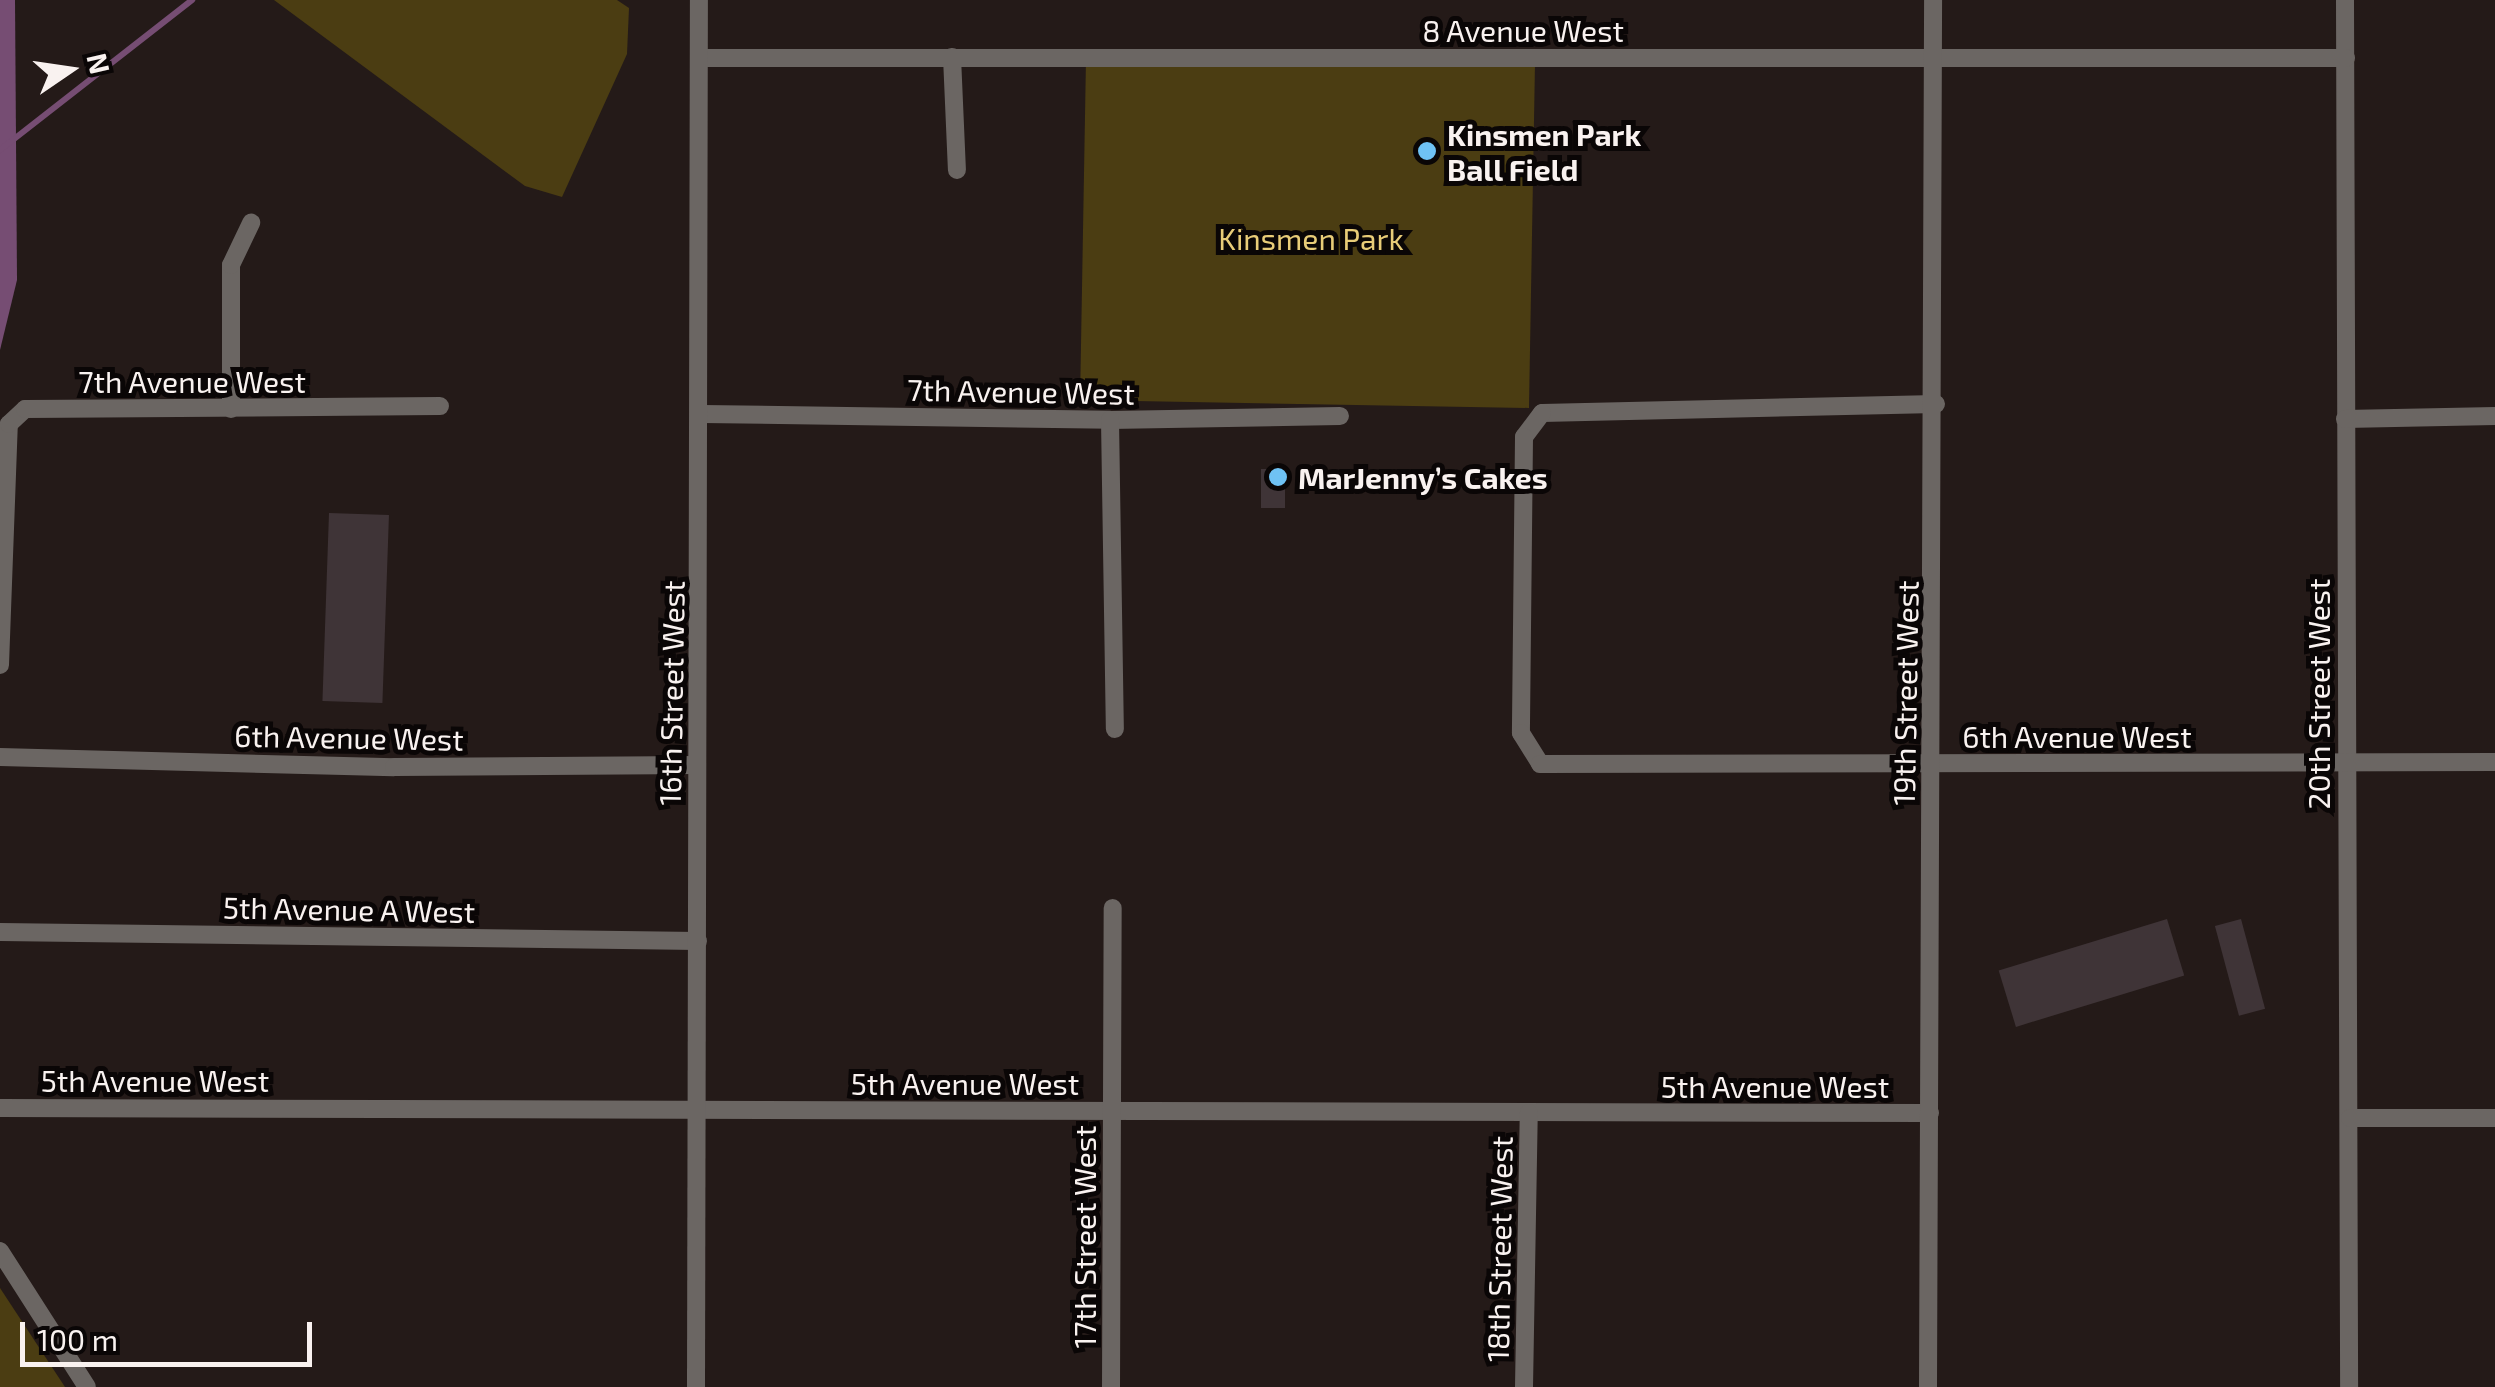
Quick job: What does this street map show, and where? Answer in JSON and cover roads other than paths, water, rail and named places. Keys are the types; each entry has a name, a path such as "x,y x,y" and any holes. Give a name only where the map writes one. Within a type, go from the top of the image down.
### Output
{"street":[{"name":"16th Street West","path":"696,1387 702,414 699,0"},
{"name":"19th Street West","path":"1928,1387 1936,404 1933,0"},
{"name":"20th Street West","path":"2346,0 2349,1387"},
{"path":"952,57 957,170"},
{"name":"8 Avenue West","path":"699,58 2346,58"},
{"path":"232,409 231,265 251,223"},
{"name":"6th Avenue West","path":"1936,404 1542,413 1524,437 1522,714 1522,733 1540,764 2495,762"},
{"name":"7th Avenue West","path":"0,665 9,424 26,409 440,406"},
{"name":"7th Avenue West","path":"702,414 1110,420 1340,416"},
{"path":"2344,420 2495,416"},
{"path":"1110,420 1115,728"},
{"name":"6th Avenue West","path":"0,757 394,767 698,764"},
{"name":"17th Street West","path":"1111,1387 1113,908"},
{"name":"5th Avenue A West","path":"0,932 698,941"},
{"name":"5th Avenue West","path":"0,1108 1930,1113"},
{"name":"18th Street West","path":"1524,1387 1529,1113"},
{"path":"2350,1118 2495,1118"},
{"path":"0,1252 87,1387"}],"waterway":[{"path":"0,150 192,0"}],"place":[{"name":"Kinsmen Park Ball Field","path":"1427,151"},
{"name":"MarJenny’s Cakes","path":"1278,477"}],"park label":[{"name":"Kinsmen Park","path":"1311,238"}]}
